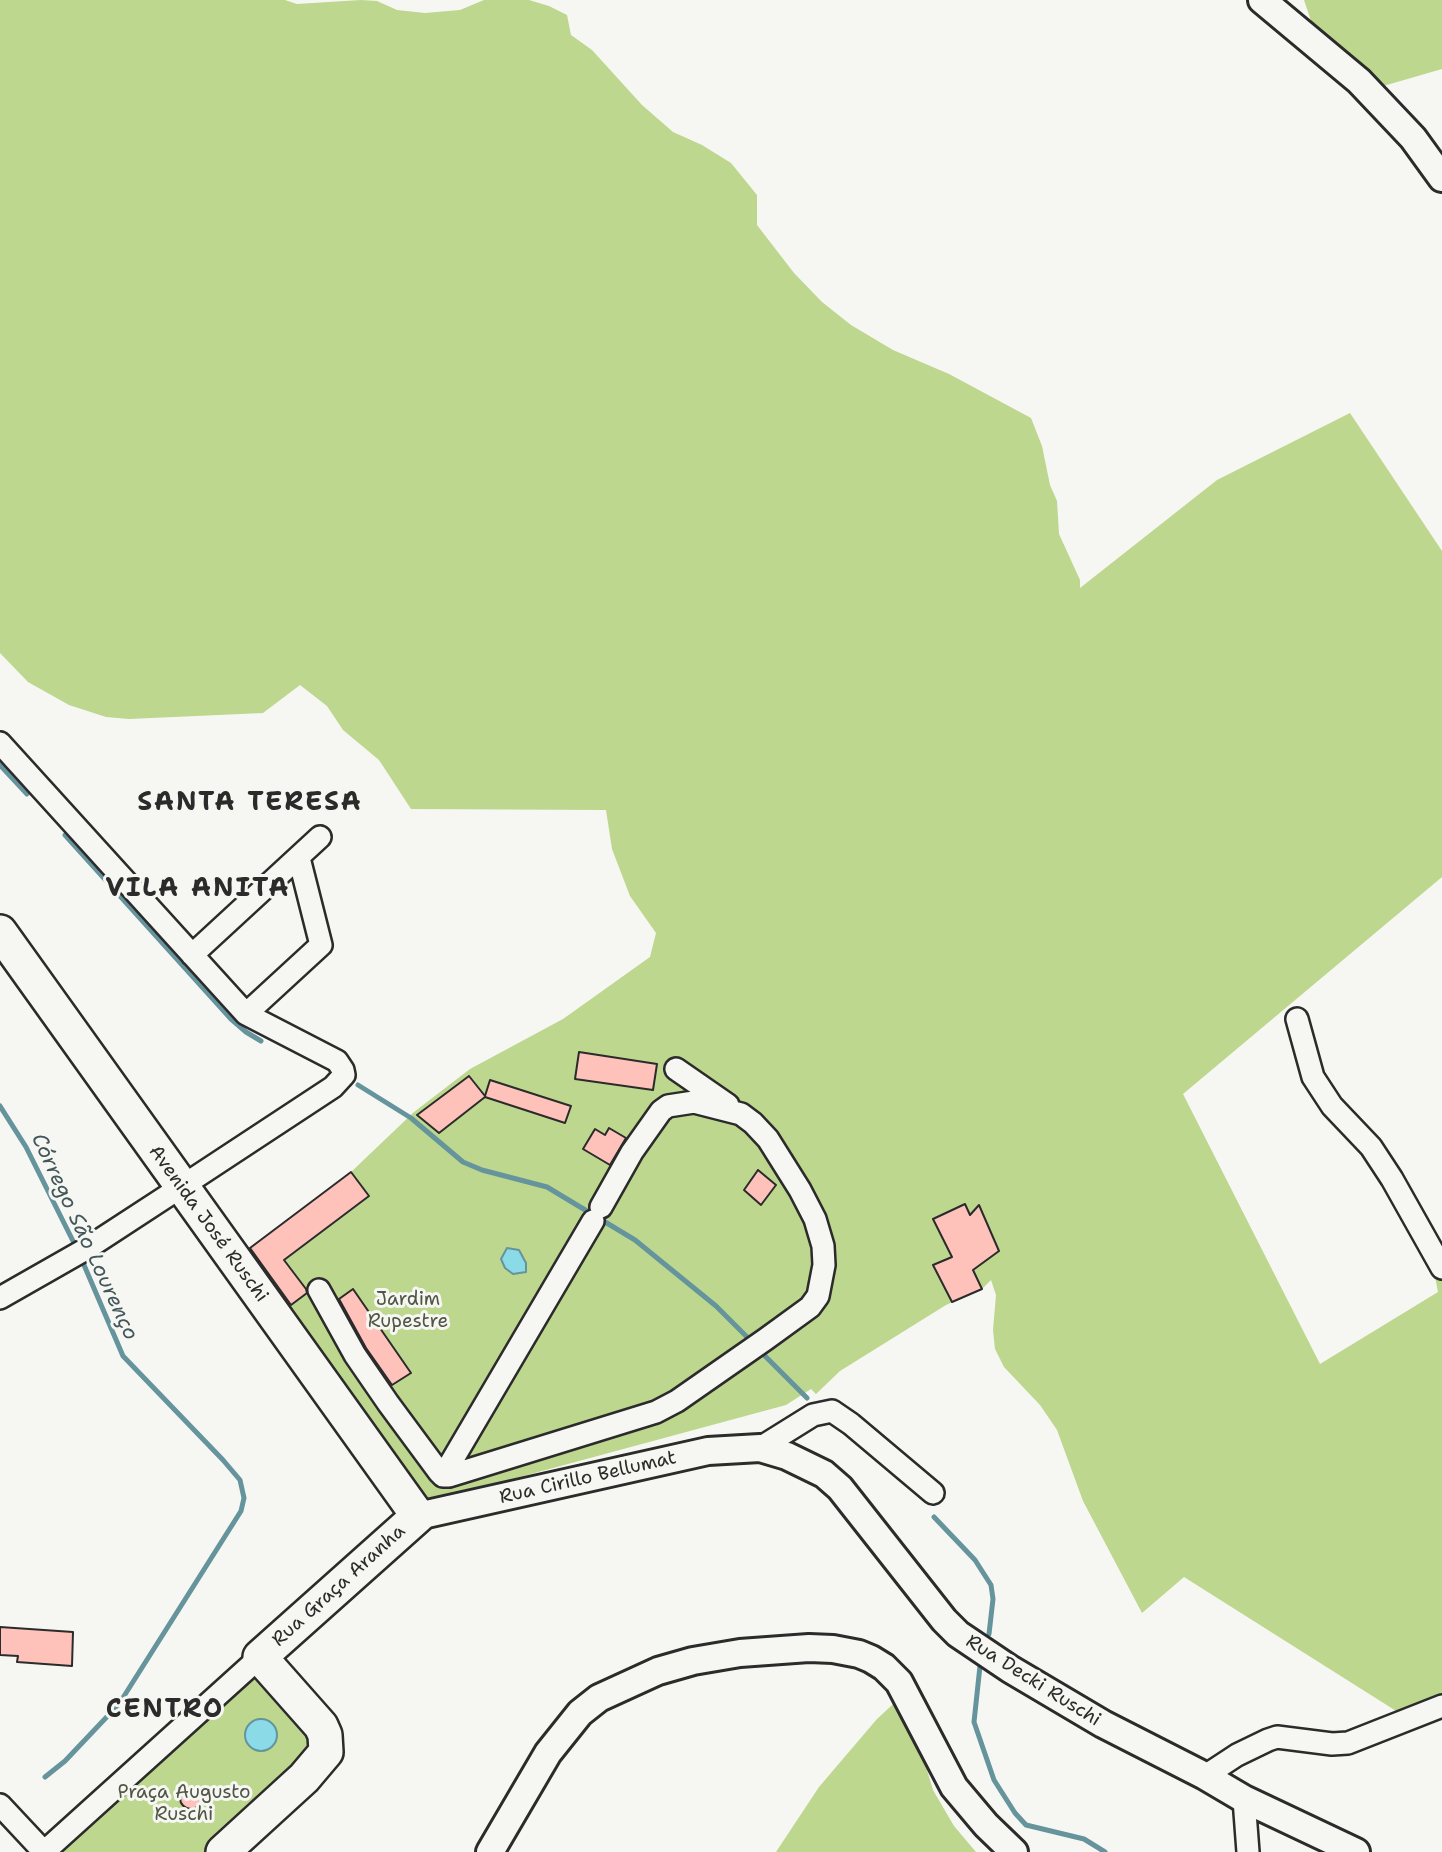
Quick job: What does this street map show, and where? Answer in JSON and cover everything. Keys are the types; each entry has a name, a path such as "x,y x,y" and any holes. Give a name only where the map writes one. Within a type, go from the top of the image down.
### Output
{"main road":[{"name":"Avenida José Ruschi","path":"0,932 418,1516"},
{"name":"Rua Graça Aranha","path":"260,1657 418,1516"},
{"path":"223,1852 304,1779 326,1752 326,1735 321,1726 260,1657"}],"street":[{"path":"1262,0 1359,81 1413,138 1442,178"},
{"path":"0,743 246,1013 337,1061 344,1070 339,1083 86,1249 0,1298"},
{"path":"192,956 320,837"},
{"path":"246,1013 321,945 299,858"},
{"path":"1297,1019 1313,1077 1332,1106 1371,1147 1442,1268"},
{"path":"443,1476 656,1412 677,1401 810,1307 818,1296 824,1265 823,1246 815,1219 780,1158 753,1123 676,1069"},
{"path":"443,1476 632,1153 661,1111 668,1106 694,1102 741,1114"},
{"path":"319,1290 355,1355 443,1476"},
{"path":"760,1448 813,1415 832,1411 933,1493"},
{"name":"Rua Cirillo Bellumat","path":"418,1516 709,1451 760,1448"},
{"name":"Rua Decki Ruschi","path":"760,1448 807,1465 840,1488 958,1634 1103,1724 1244,1799 1356,1852"},
{"path":"490,1852 548,1753 580,1713 598,1698 658,1671 693,1661 740,1653 809,1648 859,1654 884,1667 899,1682 954,1787 986,1825 1014,1852"},
{"path":"0,1805 44,1852 260,1657"},
{"path":"1205,1776 1257,1744 1277,1737 1332,1744 1348,1743 1442,1706"},
{"path":"1244,1799 1248,1852"}],"green space":[{"name":"Jardim Rupestre","path":"0,0 285,0 297,4 361,0 377,1 397,10 425,13 460,10 484,0 529,0 567,15 571,35 592,50 642,105 673,132 702,145 731,163 757,195 757,225 794,273 822,302 851,325 893,350 949,374 1031,418 1042,446 1050,485 1057,501 1059,534 1080,580 1080,588 1217,480 1350,413 1442,551 1442,877 1183,1094 1320,1364 1438,1292 1433,1266 1442,1252 1442,1709 1412,1721 1184,1577 1142,1613 1083,1501 1057,1430 1040,1405 1004,1367 995,1349 993,1330 996,1295 991,1280 982,1289 946,1305 840,1371 816,1394 811,1389 786,1405 420,1504 242,1255 351,1172 414,1112 470,1069 563,1019 650,957 656,933 630,896 612,849 606,810 411,809 379,760 343,730 327,706 300,685 263,713 129,719 106,717 69,705 28,682 0,653"},
{"path":"1304,0 1442,0 1442,69 1366,91 1319,45"},
{"name":"Praça Augusto Ruschi","path":"255,1677 261,1678 317,1739 316,1746 204,1852 61,1852 65,1846"},
{"path":"904,1694 933,1790 954,1826 976,1852 776,1852 819,1787 877,1719"}],"water":[{"path":"507,1248 519,1250 526,1263 526,1272 513,1274 505,1268 501,1259"},
{"path":"261,1719 272,1724 277,1735 272,1746 261,1751 250,1746 245,1735 250,1724"}],"building":[{"path":"579,1052 657,1064 653,1090 575,1079"},
{"path":"469,1076 485,1096 490,1080 571,1106 565,1123 485,1097 439,1133 417,1115"},
{"path":"609,1128 626,1138 610,1165 583,1149 595,1129 605,1135"},
{"path":"758,1170 776,1185 761,1205 744,1190"},
{"path":"351,1172 369,1196 284,1260 307,1293 291,1305 250,1248"},
{"path":"965,1204 970,1215 979,1205 999,1251 973,1270 982,1289 952,1302 933,1265 952,1257 933,1219"},
{"path":"353,1289 411,1373 392,1385 366,1348 339,1299"},
{"path":"0,1627 73,1632 72,1666 17,1662 18,1656 0,1655"},
{"path":"191,1787 199,1790 202,1798 199,1806 191,1809 183,1806 180,1798 183,1790"}],"waterway":[{"path":"0,765 27,794"},
{"path":"65,835 231,1019 261,1041"},
{"path":"358,1085 411,1118 463,1162 482,1170 547,1187 635,1240 716,1306 751,1341"},
{"name":"Córrego São Lourenço","path":"0,1106 26,1147 77,1249"},
{"name":"Córrego São Lourenço","path":"45,1777 65,1761 119,1704 241,1511 244,1498 240,1480 223,1460 123,1356 81,1258"},
{"path":"760,1351 807,1398"},
{"path":"934,1517 975,1560 991,1585 993,1599 989,1634"},
{"path":"980,1666 974,1722 994,1780 1015,1813 1026,1825 1084,1839 1105,1852"}],"district":[{"name":"SANTA TERESA","path":"250,803"},
{"name":"VILA ANITA","path":"198,889"},
{"name":"CENTRO","path":"165,1710"}]}
